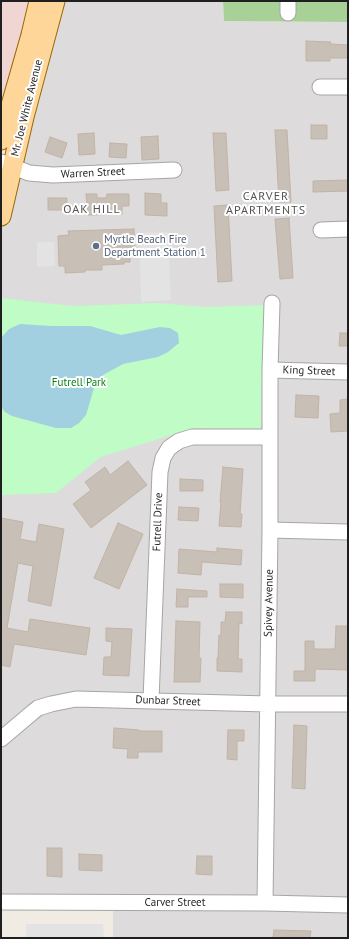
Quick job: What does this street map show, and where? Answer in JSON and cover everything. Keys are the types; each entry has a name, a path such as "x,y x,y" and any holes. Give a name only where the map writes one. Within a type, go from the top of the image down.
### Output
{"main road":[{"name":"Mr. Joe White Avenue","path":"1,140 31,35 39,1"},
{"name":"Mr. Joe White Avenue","path":"1,216 7,164 24,117 55,1"}],"street":[{"path":"320,88 348,87"},
{"name":"Warren Street","path":"7,164 29,172 53,175 174,170"},
{"path":"321,230 348,229"},
{"name":"Spivey Avenue","path":"265,903 270,530 270,370 272,303"},
{"name":"King Street","path":"270,370 348,372"},
{"name":"Futrell Drive","path":"151,700 160,472 163,458 169,448 179,441 192,437 270,437"},
{"path":"270,530 348,532"},
{"name":"Dunbar Street","path":"1,739 38,708 76,699 268,704 348,704"},
{"name":"Carver Street","path":"1,902 265,903 348,905"}],"shaded area":[{"path":"1,1 55,1 1,111"},
{"path":"62,1 223,1 224,21 348,22 348,938 113,938 113,897 1,902 1,217"},
{"path":"168,232 171,300 141,302 139,233"},
{"path":"37,242 54,242 55,266 37,267"},
{"path":"26,924 103,924 104,938 26,938"}],"green space":[{"path":"223,1 348,1 348,22 224,21"},
{"name":"Futrell Park","path":"1,298 73,306 157,303 206,307 267,305 268,317 261,394 261,429 194,428 101,457 56,493 1,495"}],"water":[{"path":"20,324 90,326 121,335 160,327 170,328 178,333 179,343 168,352 158,357 123,364 103,375 94,388 86,415 79,423 71,428 56,428 12,416 5,412 1,407 1,338 9,329"}],"building":[{"path":"306,41 331,42 330,44 348,45 348,58 330,58 330,61 306,61"},
{"path":"311,125 327,125 327,139 311,139"},
{"path":"275,130 287,130 291,202 279,202"},
{"path":"94,133 95,154 79,155 78,134"},
{"path":"213,133 226,133 229,190 216,191"},
{"path":"158,136 159,159 142,160 141,137"},
{"path":"50,137 67,143 62,158 45,152"},
{"path":"110,143 127,144 126,158 109,157"},
{"path":"348,180 348,191 313,192 313,181"},
{"path":"145,193 161,194 161,203 167,203 167,216 145,215"},
{"path":"86,194 97,194 97,198 106,198 107,194 129,194 129,206 122,206 122,214 88,215"},
{"path":"48,198 67,198 67,210 48,210"},
{"path":"228,205 232,281 218,282 214,206"},
{"path":"289,218 293,278 280,279 275,219"},
{"name":"Myrtle Beach Fire Department Station 1","path":"134,229 135,256 130,256 130,262 124,262 124,264 102,265 102,270 85,270 85,272 65,273 65,266 59,266 58,236 69,235 68,231"},
{"path":"340,333 348,333 348,346 339,346"},
{"path":"296,395 319,396 318,418 295,417"},
{"path":"348,399 348,431 331,432 330,414 340,413 340,400"},
{"path":"128,461 147,485 91,528 73,504 91,490 85,482 105,467 110,475"},
{"path":"223,467 243,469 240,514 242,514 241,527 219,526"},
{"path":"180,479 203,480 203,491 180,491"},
{"path":"179,507 199,508 198,521 178,520"},
{"path":"1,518 23,522 20,539 36,542 39,524 64,529 51,606 28,601 33,566 18,563 7,628 28,632 30,619 90,628 86,655 14,644 10,667 1,665"},
{"path":"118,523 143,534 119,589 94,578"},
{"path":"217,548 242,550 241,565 202,562 201,575 178,573 179,549 217,552"},
{"path":"220,584 243,584 243,598 220,597"},
{"path":"177,589 207,591 207,597 188,597 188,607 176,607"},
{"path":"226,612 242,612 242,624 239,623 238,659 242,659 242,672 217,671 219,635 221,635 221,622 225,622"},
{"path":"176,621 200,622 200,682 174,682"},
{"path":"336,626 348,626 348,670 315,669 315,681 294,681 294,671 305,671 305,641 314,641 314,649 335,649"},
{"path":"106,628 132,629 129,676 103,675 104,657 111,657 112,642 106,641"},
{"path":"294,725 307,726 305,789 292,788"},
{"path":"114,728 139,731 162,731 162,752 138,752 138,758 127,758 128,749 113,748"},
{"path":"228,730 244,730 244,741 237,741 237,760 227,759"},
{"path":"47,848 62,848 62,877 47,876"},
{"path":"79,854 102,855 102,871 79,870"},
{"path":"197,856 212,856 212,875 196,874"},
{"path":"274,930 311,931 310,938 273,938"}],"place":[{"name":"Myrtle Beach Fire Department Station 1","path":"96,246"}],"district":[{"name":"CARVER APARTMENTS","path":"266,204"},
{"name":"OAK HILL","path":"92,210"}]}
